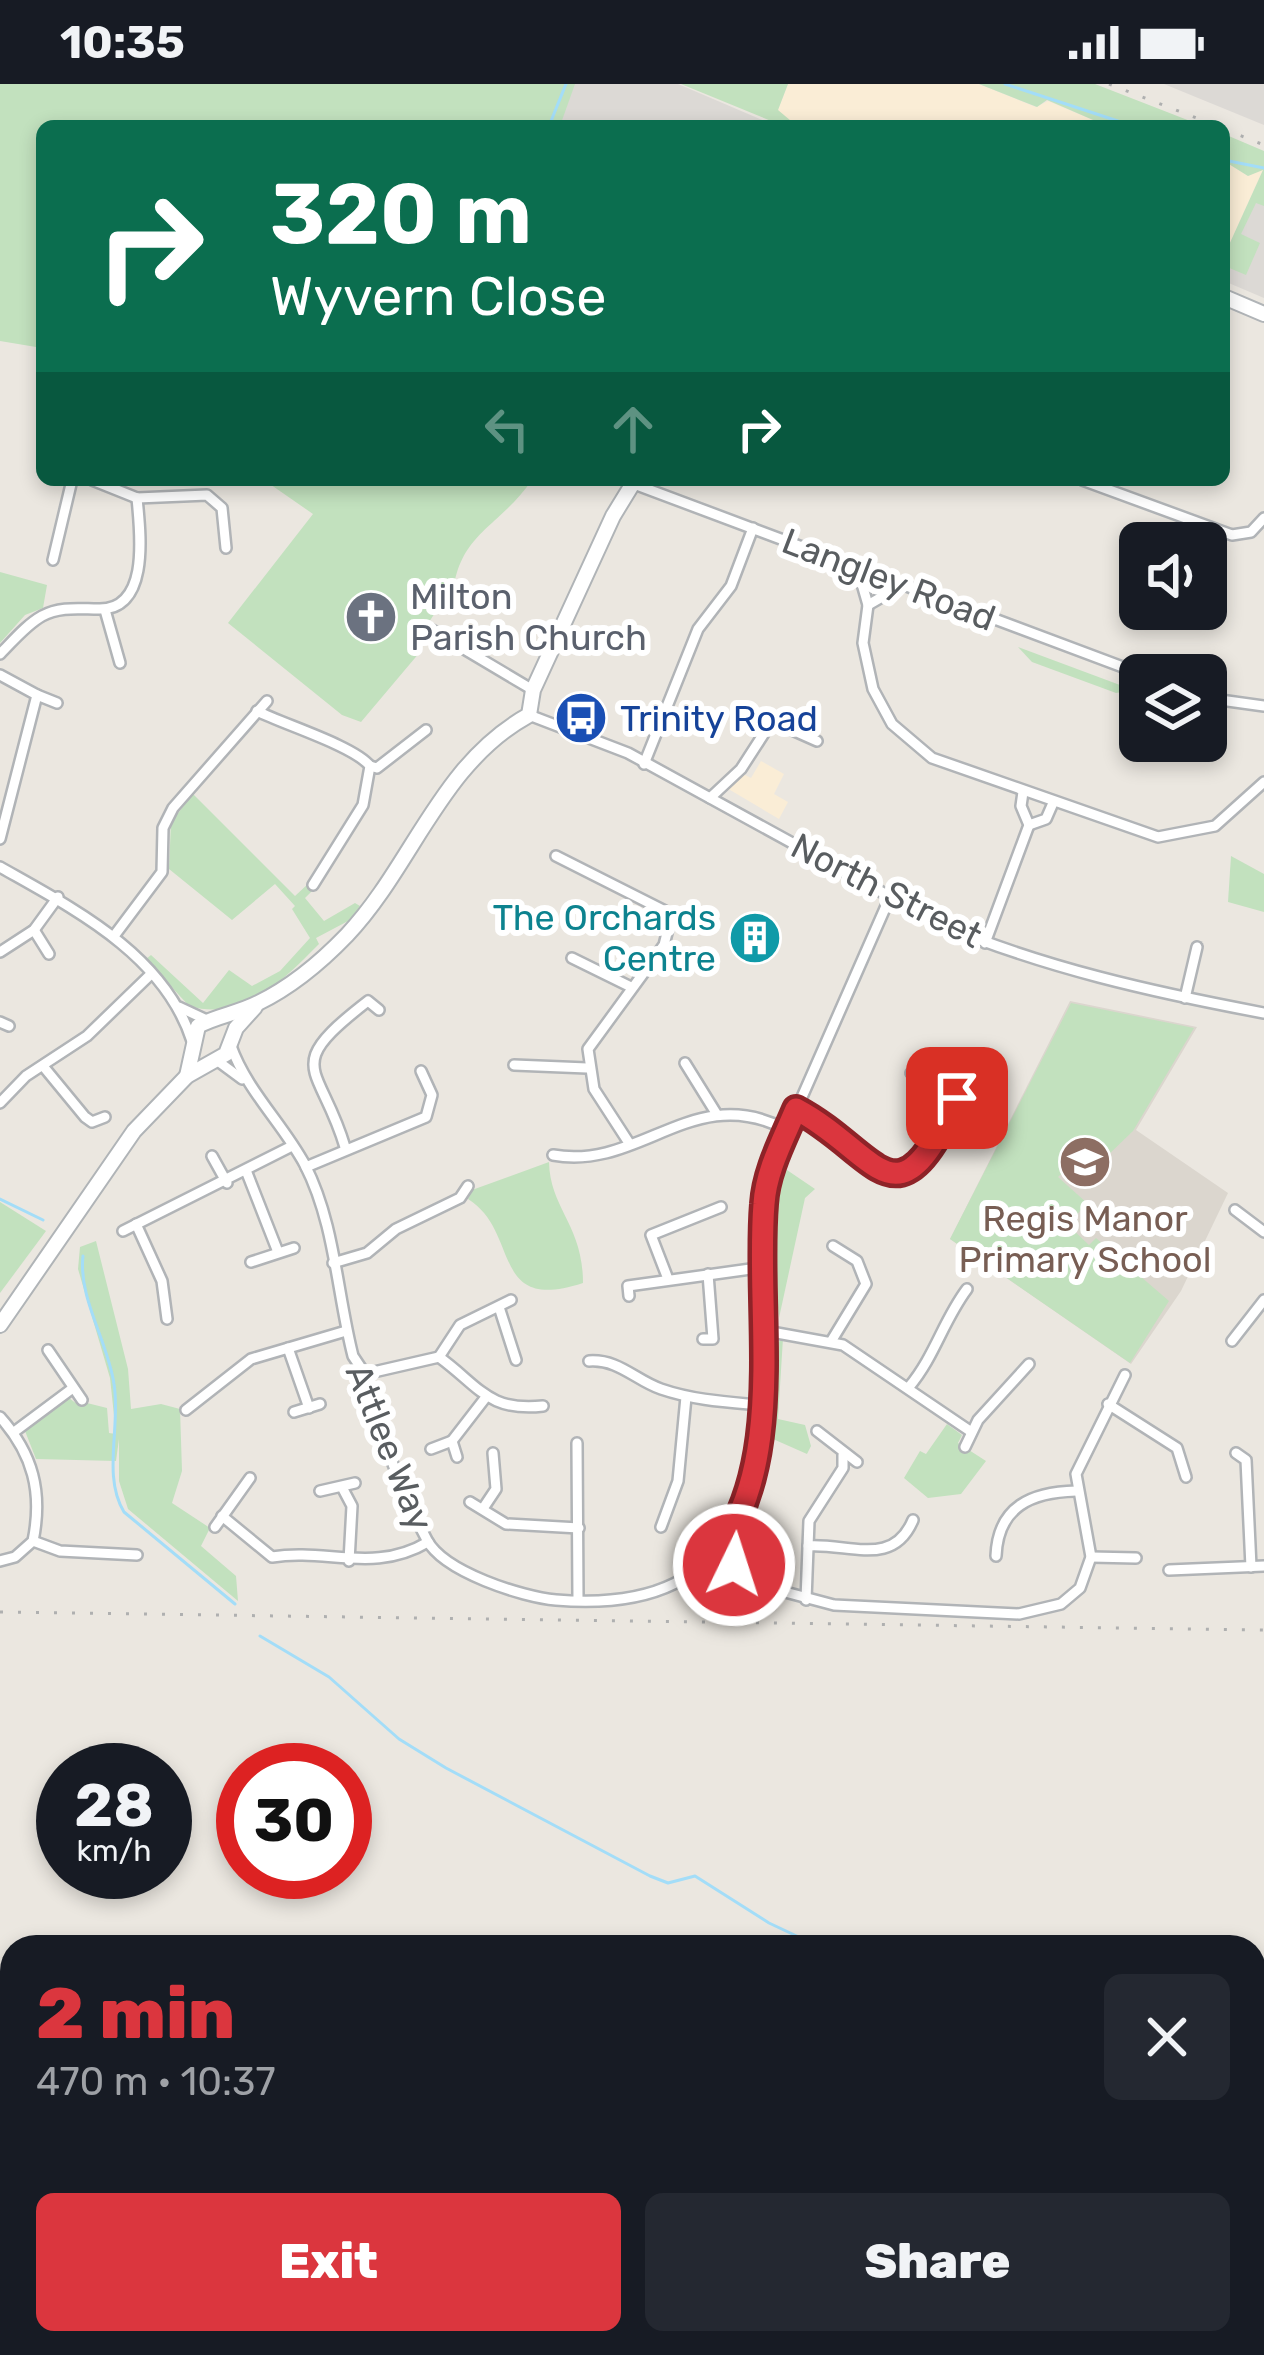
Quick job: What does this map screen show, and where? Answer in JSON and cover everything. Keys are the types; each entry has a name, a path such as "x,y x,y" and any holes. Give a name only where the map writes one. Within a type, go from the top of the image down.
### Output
{"street":[{"path":"1230,300 1264,314"},
{"path":"52,560 70,486"},
{"path":"107,486 137,498 207,495 222,508 226,548"},
{"path":"168,486 169,494"},
{"path":"0,1325 134,1131 187,1076 214,1060 259,1003 350,932 445,790 500,734 529,715 533,689 613,516 632,486"},
{"name":"Langley Road","path":"645,486 1119,666"},
{"path":"1098,486 1232,535 1251,532 1264,518"},
{"path":"0,654 43,615 73,608 105,610 136,583 137,498"},
{"path":"644,764 698,629 731,586 753,528"},
{"path":"858,570 868,605 863,630 867,673 892,724 932,758 1130,832 1168,837 1227,819 1264,782"},
{"path":"868,605 887,594 895,582"},
{"path":"105,610 120,662"},
{"path":"427,627 533,689"},
{"path":"0,675 57,703"},
{"path":"0,838 14,767 37,695"},
{"path":"114,936 162,872 163,828 173,808 267,700"},
{"path":"1227,702 1262,709"},
{"path":"257,711 321,741 352,748 377,768 426,730"},
{"name":"North Street","path":"529,715 591,736 985,943 1074,974 1264,1013"},
{"path":"710,798 740,769 772,721 817,741"},
{"path":"404,725 411,739"},
{"path":"313,885 363,805 370,766"},
{"path":"985,943 1028,825 1021,806 1023,793"},
{"path":"1028,825 1046,819 1053,803"},
{"path":"556,856 665,911 669,925 664,945 588,1049 587,1067 594,1089 629,1143"},
{"path":"0,867 58,897 114,936 179,1006 193,1044 214,1060"},
{"path":"1,949 34,930 58,897"},
{"path":"890,897 787,1130 764,1202 766,1330 749,1489 716,1554 770,1588 806,1600 950,1611 1044,1611 1080,1588 1090,1557 1076,1491 1081,1456 1125,1375"},
{"path":"34,930 49,954"},
{"path":"1185,998 1197,947"},
{"path":"572,958 631,987"},
{"path":"0,1103 87,1036 150,975"},
{"path":"345,1147 337,1121 313,1081 311,1060 364,997 379,1010"},
{"path":"187,1076 198,1026 259,1003"},
{"path":"179,1006 226,1027 231,1042"},
{"name":"Attlee Way","path":"231,1042 250,1087 305,1167 324,1214 352,1356 365,1374 367,1398 428,1542 478,1578 515,1594 600,1601 663,1588 716,1554"},
{"path":"796,1109 830,1129 863,1163 898,1172 923,1161 933,1149 980,1054"},
{"name":"Attlee Way","path":"214,1060 250,1087"},
{"path":"685,1063 716,1113"},
{"path":"514,1065 587,1067"},
{"path":"43,1066 85,1118 92,1122 105,1117"},
{"path":"305,1167 426,1117 432,1095 422,1071"},
{"path":"911,1073 957,1098"},
{"path":"968,1080 989,1093"},
{"path":"415,1091 428,1084"},
{"path":"553,1155 582,1159 716,1113 748,1113 787,1130"},
{"path":"123,1231 248,1173 292,1146"},
{"path":"212,1156 226,1183"},
{"path":"248,1173 278,1252"},
{"path":"333,1263 375,1247 396,1229 460,1198 468,1186"},
{"path":"668,1279 651,1235 721,1207"},
{"path":"1235,1210 1264,1232"},
{"path":"136,1224 162,1281 167,1319"},
{"path":"832,1340 866,1284 857,1261 833,1246"},
{"path":"375,1247 388,1258"},
{"path":"251,1262 294,1248"},
{"path":"629,1296 628,1286 765,1267"},
{"path":"703,1339 712,1339 708,1274"},
{"path":"909,1387 935,1352 950,1312 968,1289"},
{"path":"365,1374 439,1357 460,1325 511,1300"},
{"path":"1232,1342 1264,1300"},
{"path":"149,1306 162,1303"},
{"path":"499,1307 516,1360"},
{"path":"186,1410 251,1359 346,1330"},
{"path":"766,1330 832,1340 871,1358 970,1431"},
{"path":"288,1348 315,1406 294,1412"},
{"path":"48,1350 82,1400"},
{"path":"439,1357 486,1397 519,1408 543,1406"},
{"path":"589,1361 628,1370 655,1388 686,1397 759,1406"},
{"path":"965,1447 970,1431 1029,1364"},
{"path":"14,1432 73,1388"},
{"path":"213,1388 222,1400"},
{"path":"431,1449 452,1441 486,1397"},
{"path":"661,1527 675,1514 686,1397"},
{"path":"1108,1404 1182,1453 1186,1477"},
{"path":"0,1418 14,1432 38,1490 33,1541 15,1557 0,1561"},
{"path":"817,1431 857,1462"},
{"path":"452,1441 458,1456"},
{"path":"577,1443 578,1599"},
{"path":"484,1507 496,1489 493,1453"},
{"path":"1236,1453 1246,1460 1251,1567"},
{"path":"806,1600 811,1504 844,1468 843,1455"},
{"path":"579,1458 595,1457"},
{"path":"215,1527 250,1478"},
{"path":"320,1492 355,1483"},
{"path":"344,1489 352,1506 350,1561"},
{"path":"996,1556 1004,1524 1021,1501 1035,1493 1076,1491"},
{"path":"470,1502 506,1524 579,1528"},
{"path":"222,1516 272,1557 296,1552 350,1561 395,1558 428,1542"},
{"path":"808,1546 838,1544 874,1554 895,1547 914,1520"},
{"path":"116,1537 116,1552"},
{"path":"33,1541 60,1551 137,1555"},
{"path":"1090,1557 1136,1558"},
{"path":"1169,1570 1264,1566"}],"shaded area":[{"path":"571,84 678,84 762,120 556,120"},
{"path":"788,84 979,84 1036,107 1048,101 1093,120 784,120 778,110"},
{"path":"1164,84 1264,84 1264,125"},
{"path":"1230,165 1248,176 1264,168 1230,243"},
{"path":"1264,174 1264,298 1230,284 1230,247"},
{"path":"761,761 784,774 774,794 788,802 779,819 725,787 743,774 751,778"},
{"name":"Regis Manor Primary School","path":"1070,1001 1197,1027 1136,1130 1228,1193 1181,1291 1131,1364 950,1239"},
{"path":"704,1582 734,1583 753,1616 699,1616"}],"green space":[{"path":"0,84 575,84 562,120 36,120 36,347 0,341"},
{"path":"681,84 788,84 778,110 790,120 769,120"},
{"path":"979,84 1095,84 1188,120 1093,120 1047,100 1037,107"},
{"path":"1230,137 1264,151 1264,206 1256,203 1241,234 1260,243 1246,275 1230,268 1230,243 1263,170 1248,176 1230,165"},
{"path":"273,486 527,486 468,549 454,584 452,610 440,605 413,647 420,652 361,722 342,715 228,623 313,514"},
{"path":"0,572 47,585 43,608 25,615 0,643"},
{"path":"1018,647 1119,685 1119,692 1116,693 1032,662"},
{"path":"193,794 295,896 309,883 314,889 305,898 324,921 355,903 360,906 350,920 316,938 319,944 277,984 227,1008 189,1006 146,959 151,955 203,1003 229,970 252,986 280,971 310,938 292,909 295,906 275,884 232,920 169,869 171,822"},
{"path":"1231,856 1264,874 1264,912 1228,902"},
{"name":"Regis Manor Primary School","path":"1071,1003 1194,1028 1133,1131 1076,1186 1061,1174 1058,1177 1087,1203 1068,1225 1089,1245 1096,1238 1169,1301 1130,1363 950,1239"},
{"path":"800,1116 805,1120 784,1168 815,1189 805,1198 779,1318 772,1243 775,1179"},
{"path":"549,1162 555,1193 578,1246 583,1283 553,1290 533,1288 519,1279 495,1230 468,1199 472,1190"},
{"path":"0,1202 46,1231 0,1293"},
{"path":"96,1241 128,1369 131,1409 161,1404 180,1409 182,1471 172,1503 210,1528 201,1546 236,1576 238,1601 128,1509 119,1481 119,1439 116,1461 36,1459 25,1431 69,1398 81,1407 87,1403 107,1408 109,1433 116,1434 110,1378 78,1269 80,1247"},
{"path":"783,1338 778,1419 805,1425 811,1446 807,1454 773,1439 768,1446 749,1571 732,1546 753,1500 767,1424 773,1347"},
{"path":"947,1424 962,1435 958,1443 986,1461 961,1494 928,1498 904,1478 920,1451 926,1454"}],"waterway":[{"path":"551,120 566,84"},
{"path":"1005,84 1115,120"},
{"path":"1230,161 1264,168"},
{"path":"0,1199 43,1220"},
{"path":"83,1256 85,1288 114,1384 114,1483 124,1512 235,1604"},
{"path":"260,1636 329,1677 399,1739 446,1768 650,1876 668,1883 695,1876 794,1935"}],"railway":[{"path":"1109,84 1202,120"},
{"path":"1230,131 1264,145"},
{"path":"0,1612 1264,1630"}],"place":[{"name":"Milton Parish Church","path":"371,617"},
{"name":"Trinity Road","path":"581,718"},
{"name":"The Orchards Centre","path":"755,938"},
{"name":"Regis Manor Primary School","path":"1085,1162"}],"route":[{"path":"734,1565 716,1554 727,1541 749,1489 765,1370 764,1202 772,1162 796,1109 840,1137 863,1163 898,1172 913,1168 933,1149 957,1098"}]}
